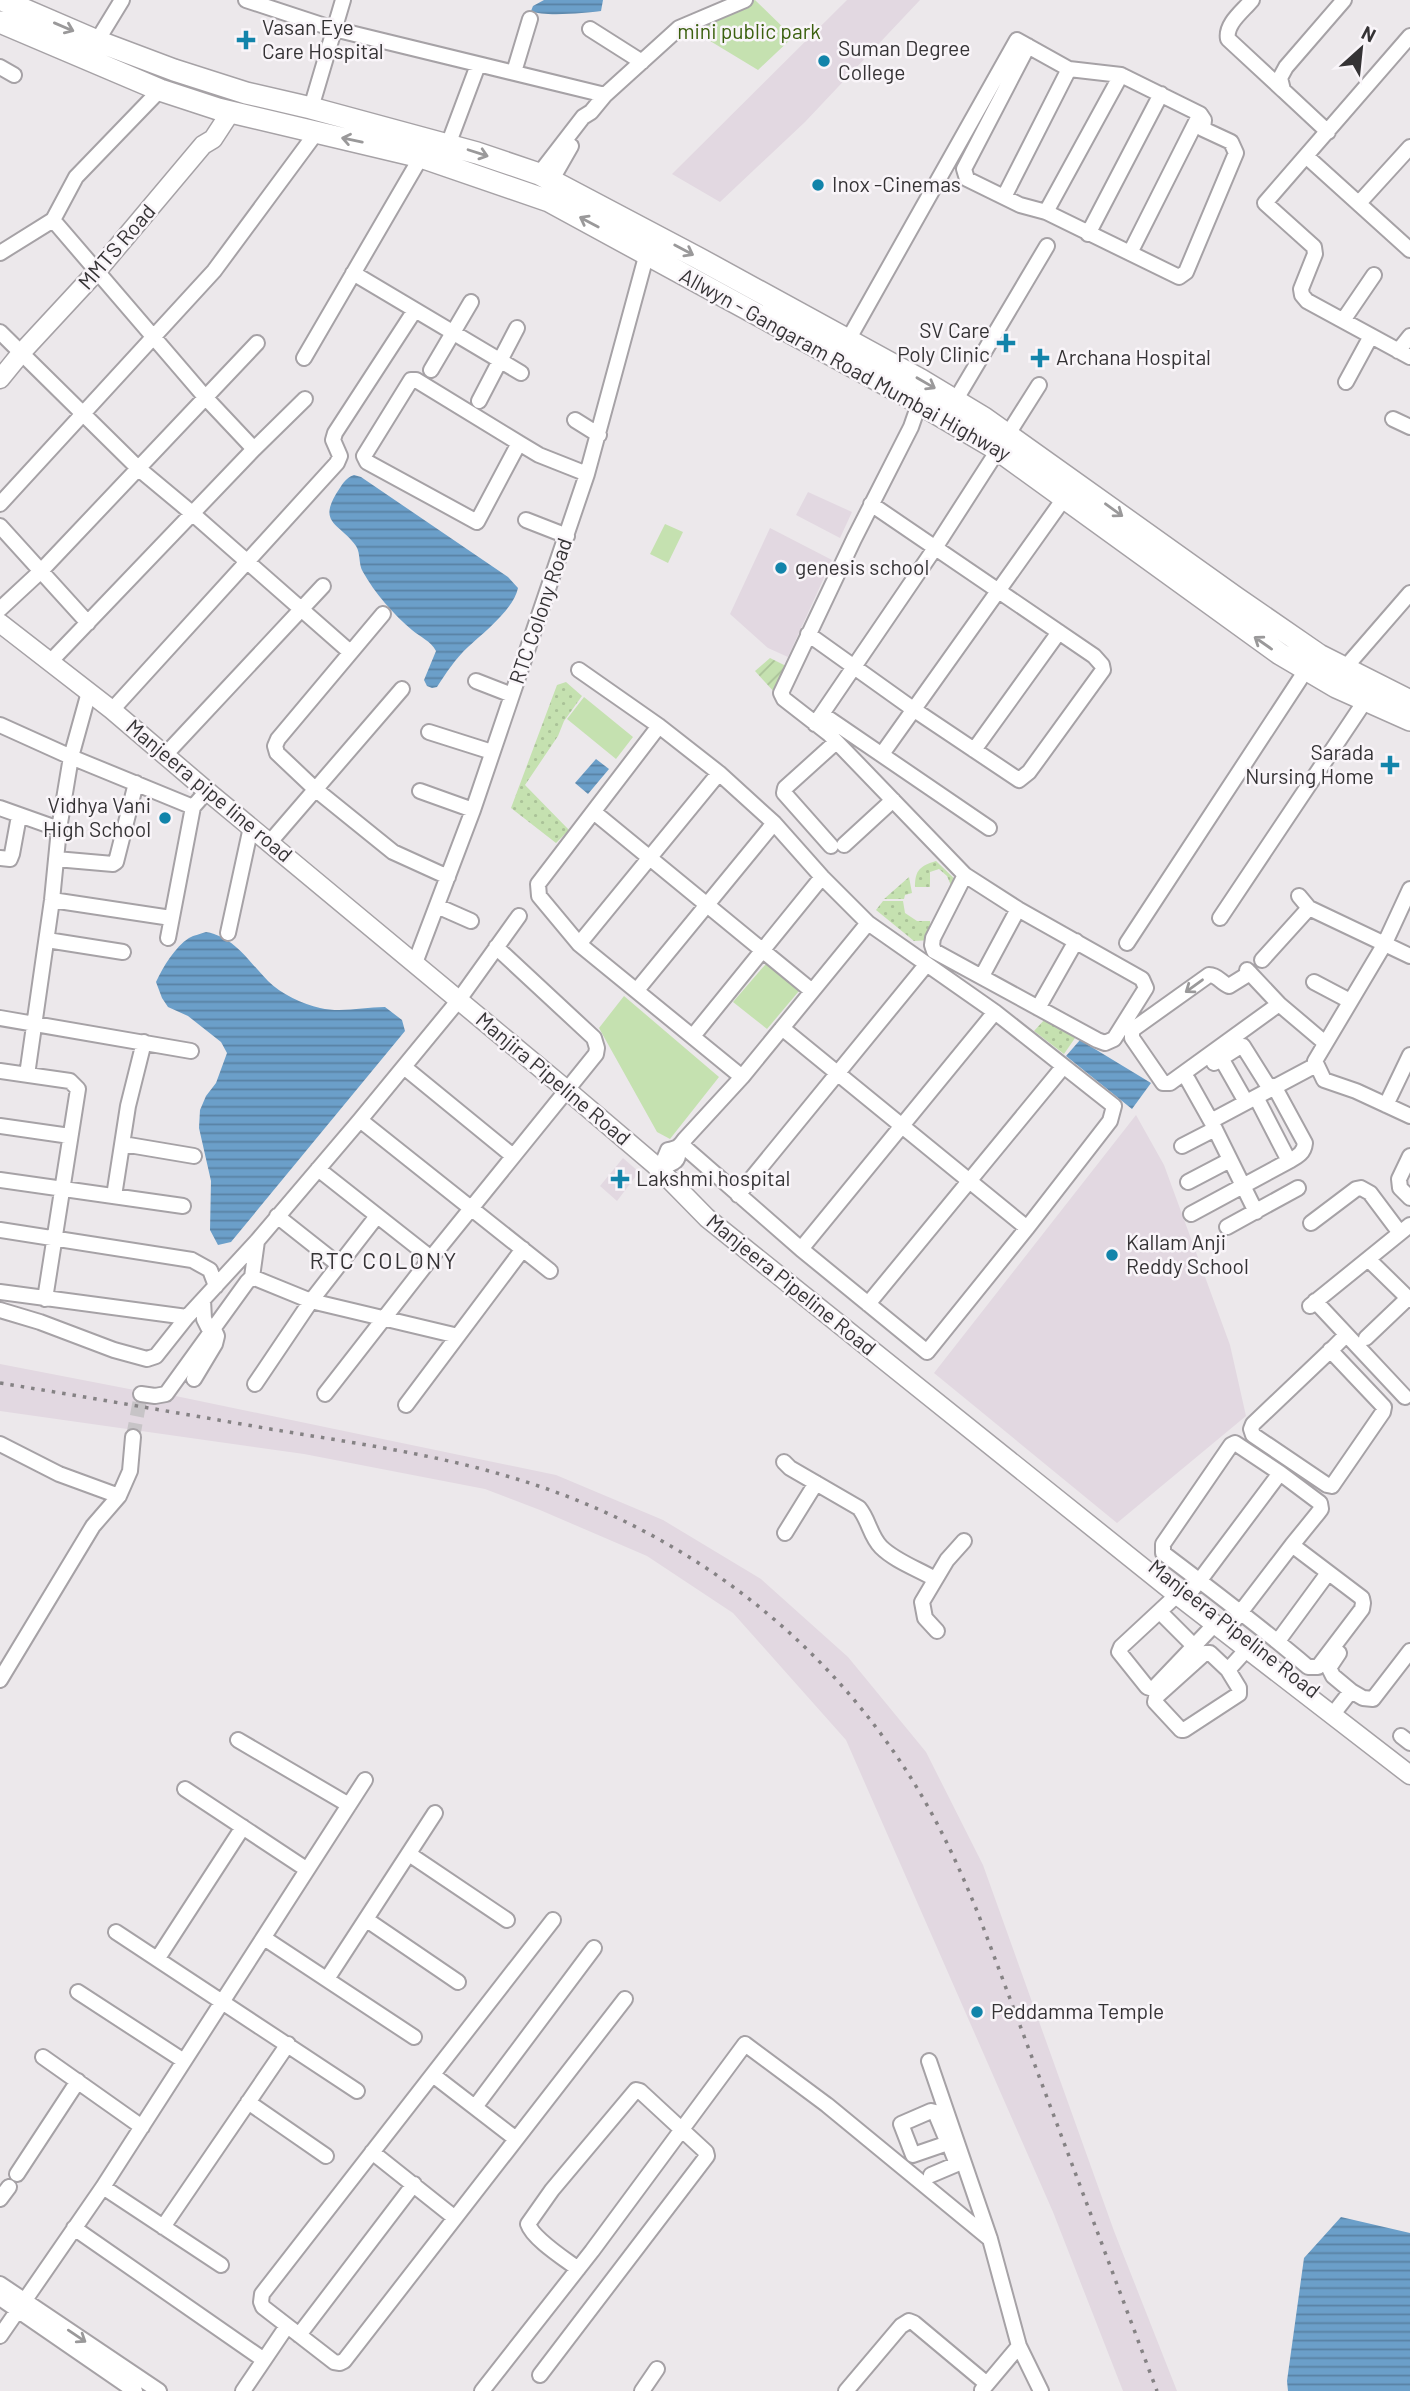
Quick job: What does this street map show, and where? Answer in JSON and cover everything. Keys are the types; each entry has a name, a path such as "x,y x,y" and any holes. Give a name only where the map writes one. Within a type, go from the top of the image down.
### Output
{"highway":[{"name":"Allwyn - Gangaram Road Mumbai Highway","path":"2,0 97,41 174,70 246,93 311,108 393,140 421,157 549,201 919,404 1003,442 1209,591 1306,670 1365,701 1410,720"},
{"name":"Allwyn - Gangaram Road Mumbai Highway","path":"0,22 160,90 224,111 316,133 448,145 545,178 667,241 955,401 1065,497 1209,591 1344,669 1410,701"}],"main road":[{"name":"MMTS Road","path":"0,379 98,270 204,145 213,139 224,111"},
{"name":"Manjeera pipe line road","path":"0,623 111,709 458,1001"},
{"name":"Manjira Pipeline Road","path":"458,1001 661,1167 678,1187"},
{"name":"Manjeera Pipeline Road","path":"678,1187 713,1208 868,1337 1229,1621 1337,1709 1410,1775"},
{"name":"Manjeera Pipeline Road","path":"1229,1621 1247,1648 1357,1729 1410,1764"}],"street":[{"path":"246,0 334,29 605,95"},
{"path":"311,108 343,0"},
{"path":"545,178 583,117 679,28 745,0"},
{"path":"1252,0 1230,25 1228,39 1328,132"},
{"path":"1283,90 1280,78 1286,67 1344,0"},
{"path":"97,41 115,2"},
{"path":"514,72 530,19"},
{"path":"590,29 642,62"},
{"path":"1410,36 1265,203 1314,247 1315,254 1301,289 1307,301 1404,354 1410,336"},
{"path":"1023,43 1069,69 1121,75 1200,114 1204,120 1203,129 1231,142 1236,153 1186,272 1179,276 1046,212 1020,205 967,179 964,169 1023,43"},
{"name":"Allwyn - Gangaram Road Mumbai Highway","path":"848,341 1023,43"},
{"path":"448,145 478,65"},
{"path":"0,67 14,75"},
{"path":"1004,197 1069,69"},
{"path":"1046,212 1121,75"},
{"path":"3,247 53,220 76,177 160,90"},
{"path":"1088,234 1161,94"},
{"path":"1130,253 1200,114"},
{"path":"0,504 214,271 316,133"},
{"path":"1359,203 1410,147"},
{"path":"1306,156 1408,244"},
{"path":"304,358 421,157"},
{"path":"53,220 205,397 254,449"},
{"path":"955,401 1047,246"},
{"name":"RTC Colony Road","path":"415,963 473,810 567,536 599,435 647,253"},
{"path":"353,273 521,373"},
{"path":"1344,319 1374,275"},
{"path":"431,370 471,302"},
{"path":"111,709 317,488 337,463 340,456 333,440 335,433 415,310"},
{"path":"479,401 517,328"},
{"path":"0,332 139,469 350,652"},
{"path":"1346,382 1371,335"},
{"path":"0,609 41,571 257,343"},
{"path":"519,443 477,522 366,462 364,456 411,380 416,380 539,455 587,474"},
{"path":"819,719 935,548 1039,386"},
{"path":"50,662 305,399"},
{"path":"919,404 911,427 871,504 781,693 784,699 881,754 989,828"},
{"path":"1393,419 1410,427"},
{"path":"575,420 599,435"},
{"path":"881,754 1065,497"},
{"path":"808,634 1019,780 1029,772 1103,670 1094,656 871,504"},
{"path":"526,520 567,536"},
{"path":"0,526 88,623"},
{"path":"165,755 323,586"},
{"path":"1344,669 1410,593"},
{"path":"383,614 278,739 275,746 277,753 316,789 400,857 448,877"},
{"path":"974,750 1059,632"},
{"path":"579,670 659,726 719,774 774,823 868,923 995,1012 1114,1107 1114,1115 927,1352 680,1147"},
{"path":"1127,943 1306,670"},
{"path":"476,681 512,695"},
{"path":"270,842 402,689"},
{"path":"27,1074 47,940 59,829 71,757 89,692"},
{"path":"1220,918 1365,701"},
{"path":"819,719 836,742 965,874 1018,909 1146,982 1146,988 1114,1039 1105,1043 934,951 932,945 965,874"},
{"path":"0,724 71,757 193,807"},
{"path":"659,726 537,888 539,896 579,944 742,1077"},
{"path":"429,732 492,752"},
{"path":"836,742 786,788 784,793 837,845 893,800"},
{"path":"579,944 719,774"},
{"path":"56,859 113,864 117,862 136,783"},
{"path":"168,938 193,807 206,791"},
{"path":"420,791 473,810"},
{"path":"0,808 59,829"},
{"path":"595,813 812,991"},
{"path":"0,858 10,859 19,816"},
{"path":"637,990 774,823"},
{"path":"228,933 251,827"},
{"path":"693,1036 822,877"},
{"path":"1410,889 1384,945 1316,1056 1316,1065 1324,1080 1410,1116"},
{"path":"1299,896 1309,908 1410,956"},
{"path":"52,900 171,918"},
{"path":"437,906 471,921"},
{"path":"1262,960 1309,908"},
{"path":"982,976 1018,909"},
{"path":"0,1310 52,1326 114,1350 147,1359 156,1356 404,1067 458,1001 519,916"},
{"path":"661,1167 668,1150 680,1147 742,1077 868,923"},
{"path":"47,940 123,952"},
{"path":"1038,1008 1076,941"},
{"path":"325,1394 430,1258 596,1054 594,1038 496,947"},
{"path":"738,1195 926,965"},
{"path":"1275,1007 1170,1083 1163,1083 1132,1038 1132,1030 1209,975 1217,977 1229,986 1247,974 1275,1007 1325,1043"},
{"path":"1314,982 1350,1001"},
{"path":"801,1249 995,1012"},
{"path":"0,1018 191,1051"},
{"path":"782,1028 1027,1228"},
{"path":"114,1196 128,1106 144,1042"},
{"path":"1166,1094 1243,1046 1305,1143 1300,1154 1289,1161 1191,1214"},
{"path":"1386,1105 1410,1055"},
{"path":"1221,1058 1251,1099 1289,1161"},
{"path":"1182,1146 1251,1099 1316,1065"},
{"path":"404,1067 513,1156"},
{"path":"868,1304 1063,1067"},
{"path":"0,1071 75,1084 78,1089 45,1299"},
{"path":"1188,1080 1256,1212"},
{"path":"360,1120 550,1271"},
{"path":"0,1126 70,1136"},
{"path":"123,1144 194,1156"},
{"path":"1410,1156 1399,1180 1400,1188 1410,1198"},
{"path":"1188,1182 1230,1160"},
{"path":"318,1169 430,1258"},
{"path":"0,1180 183,1206"},
{"path":"1227,1227 1298,1188"},
{"path":"1311,1223 1361,1188 1370,1193 1405,1229 1312,1303 1405,1397"},
{"path":"277,1216 338,1265"},
{"path":"255,1384 311,1301 377,1216"},
{"path":"0,1230 192,1260 210,1270 216,1286"},
{"path":"141,1394 166,1394 252,1278 257,1241"},
{"path":"406,1405 523,1249"},
{"path":"1366,1338 1409,1299 1368,1259"},
{"path":"252,1278 311,1301 458,1336"},
{"path":"0,1292 187,1317"},
{"path":"194,1379 218,1336 204,1320 203,1300"},
{"path":"1330,1350 1384,1407 1332,1486 1253,1434 1251,1429 1253,1424 1330,1350 1346,1335"},
{"path":"1377,1398 1391,1382"},
{"path":"0,1680 93,1525 119,1496 130,1471 132,1437"},
{"path":"1189,1590 1162,1548 1235,1443 1280,1473 1320,1503 1321,1509 1318,1513 1229,1621 1194,1646 1153,1689 1147,1687 1119,1652 1121,1647 1189,1590 1280,1473"},
{"path":"0,1444 59,1474 119,1496"},
{"path":"784,1462 859,1508 866,1516 873,1536 881,1547 935,1578"},
{"path":"785,1533 816,1483"},
{"path":"937,1631 925,1618 922,1602 947,1560 964,1541"},
{"path":"1229,1621 1278,1641 1308,1667 1318,1667 1362,1609 1362,1598 1292,1545"},
{"path":"1278,1641 1328,1573"},
{"path":"1160,1612 1194,1646"},
{"path":"1368,1614 1329,1668 1333,1676 1350,1691 1363,1698 1373,1699 1410,1651"},
{"path":"1228,1670 1247,1648"},
{"path":"1205,1653 1210,1653 1228,1670 1240,1688 1239,1694 1184,1730 1155,1702 1156,1697 1205,1653"},
{"path":"1337,1709 1350,1691"},
{"path":"238,1740 348,1805"},
{"path":"0,2336 103,2187 365,1780"},
{"path":"185,1789 306,1869"},
{"path":"327,1979 435,1813"},
{"path":"158,1958 243,1827"},
{"path":"409,1854 507,1920"},
{"path":"367,1920 458,1982"},
{"path":"553,1920 262,2294 261,2305 334,2362 344,2361 625,1999"},
{"path":"116,1931 357,2091"},
{"path":"264,1938 414,2037"},
{"path":"475,2108 594,1948"},
{"path":"78,1992 184,2062"},
{"path":"163,2227 288,2044"},
{"path":"482,2391 578,2269 745,2044 827,2105 990,2239"},
{"path":"43,2057 142,2127"},
{"path":"928,2069 952,2143 990,2239 1019,2346 1041,2391"},
{"path":"433,2075 516,2139"},
{"path":"0,2199 78,2081"},
{"path":"540,2375 707,2156 682,2129 636,2090 530,2220 528,2228 578,2269"},
{"path":"248,2102 326,2156"},
{"path":"944,2120 933,2111 901,2125 914,2155 952,2143"},
{"path":"372,2152 456,2217"},
{"path":"931,2175 960,2162"},
{"path":"243,2391 264,2360 293,2331 414,2184"},
{"path":"103,2187 221,2265"},
{"path":"74,2228 264,2360"},
{"path":"0,2284 21,2305 135,2391"},
{"path":"0,2298 21,2305 159,2391"},
{"path":"846,2391 901,2326 909,2321 984,2388 1019,2346"},
{"path":"253,2391 293,2331"},
{"path":"642,2391 657,2369"}],"shaded area":[{"name":"Suman Degree College","path":"847,0 920,0 805,122 720,202 672,174"},
{"path":"808,492 852,512 840,538 796,515"},
{"path":"770,528 832,560 788,657 768,648 730,614"},
{"name":"Kallam Anji Reddy School","path":"1136,1115 1164,1165 1230,1345 1246,1416 1117,1523 934,1373"},
{"name":"Lakshmi hospital","path":"623,1158 639,1172 617,1201 600,1186"},
{"path":"0,1364 166,1394 556,1475 663,1520 761,1579 848,1657 926,1752 983,1865 1114,2231 1177,2391 1123,2391 1053,2212 846,1740 733,1613 647,1556 485,1489 304,1454 0,1411"}],"green space":[{"name":"mini public park","path":"755,0 793,37 758,70 687,27"},
{"path":"665,524 683,532 668,563 650,554"},
{"path":"770,658 786,666 775,693 755,671"},
{"path":"566,682 582,696 525,785 569,830 556,843 511,808 557,685"},
{"path":"584,697 633,737 616,759 567,719"},
{"path":"936,861 962,886 952,888 947,876 939,869 930,872 930,887 915,887 916,876 920,870"},
{"path":"909,877 912,893 905,895 904,899 884,899"},
{"path":"883,901 903,901 905,913 917,921 930,921 931,940 914,941 876,910"},
{"path":"771,958 804,985 767,1029 733,1002"},
{"path":"624,996 719,1077 670,1139 657,1132 599,1028"},
{"path":"1045,1019 1075,1038 1064,1054 1034,1031"}],"water":[{"path":"544,0 603,0 601,11 555,14 531,11 533,6"},
{"path":"354,475 361,477 508,577 518,588 511,604 459,656 437,687 427,686 424,680 436,651 405,624 379,595 361,569 356,546 330,518 331,504 336,494 346,480"},
{"path":"596,759 609,769 588,794 575,783"},
{"path":"206,932 233,945 268,981 292,998 328,1009 385,1007 402,1020 405,1031 231,1242 218,1245 210,1230 211,1181 199,1128 200,1110 216,1083 227,1053 221,1042 188,1016 168,1007 156,982 179,947 189,938"},
{"path":"1080,1040 1151,1083 1132,1109 1066,1056"},
{"path":"1341,2217 1410,2233 1410,2391 1288,2391 1287,2381 1304,2258"}],"tunnel":[{"path":"133,1437 141,1394"}],"railway":[{"path":"0,1383 394,1450 510,1477 574,1499 635,1527 693,1560 748,1598 798,1641 845,1689 886,1741 923,1798 953,1856 979,1916 1157,2391"}],"place":[{"name":"Vasan Eye Care Hospital","path":"246,40"},
{"name":"Suman Degree College","path":"824,61"},
{"name":"Inox -Cinemas","path":"818,185"},
{"name":"SV Care Poly Clinic","path":"1006,343"},
{"name":"Archana Hospital","path":"1040,358"},
{"name":"genesis school","path":"781,568"},
{"name":"Sarada Nursing Home","path":"1390,765"},
{"name":"Vidhya Vani High School","path":"165,818"},
{"name":"Lakshmi hospital","path":"620,1179"},
{"name":"Kallam Anji Reddy School","path":"1112,1255"},
{"name":"Peddamma Temple","path":"977,2012"}],"district":[{"name":"RTC COLONY","path":"384,1261"}]}
